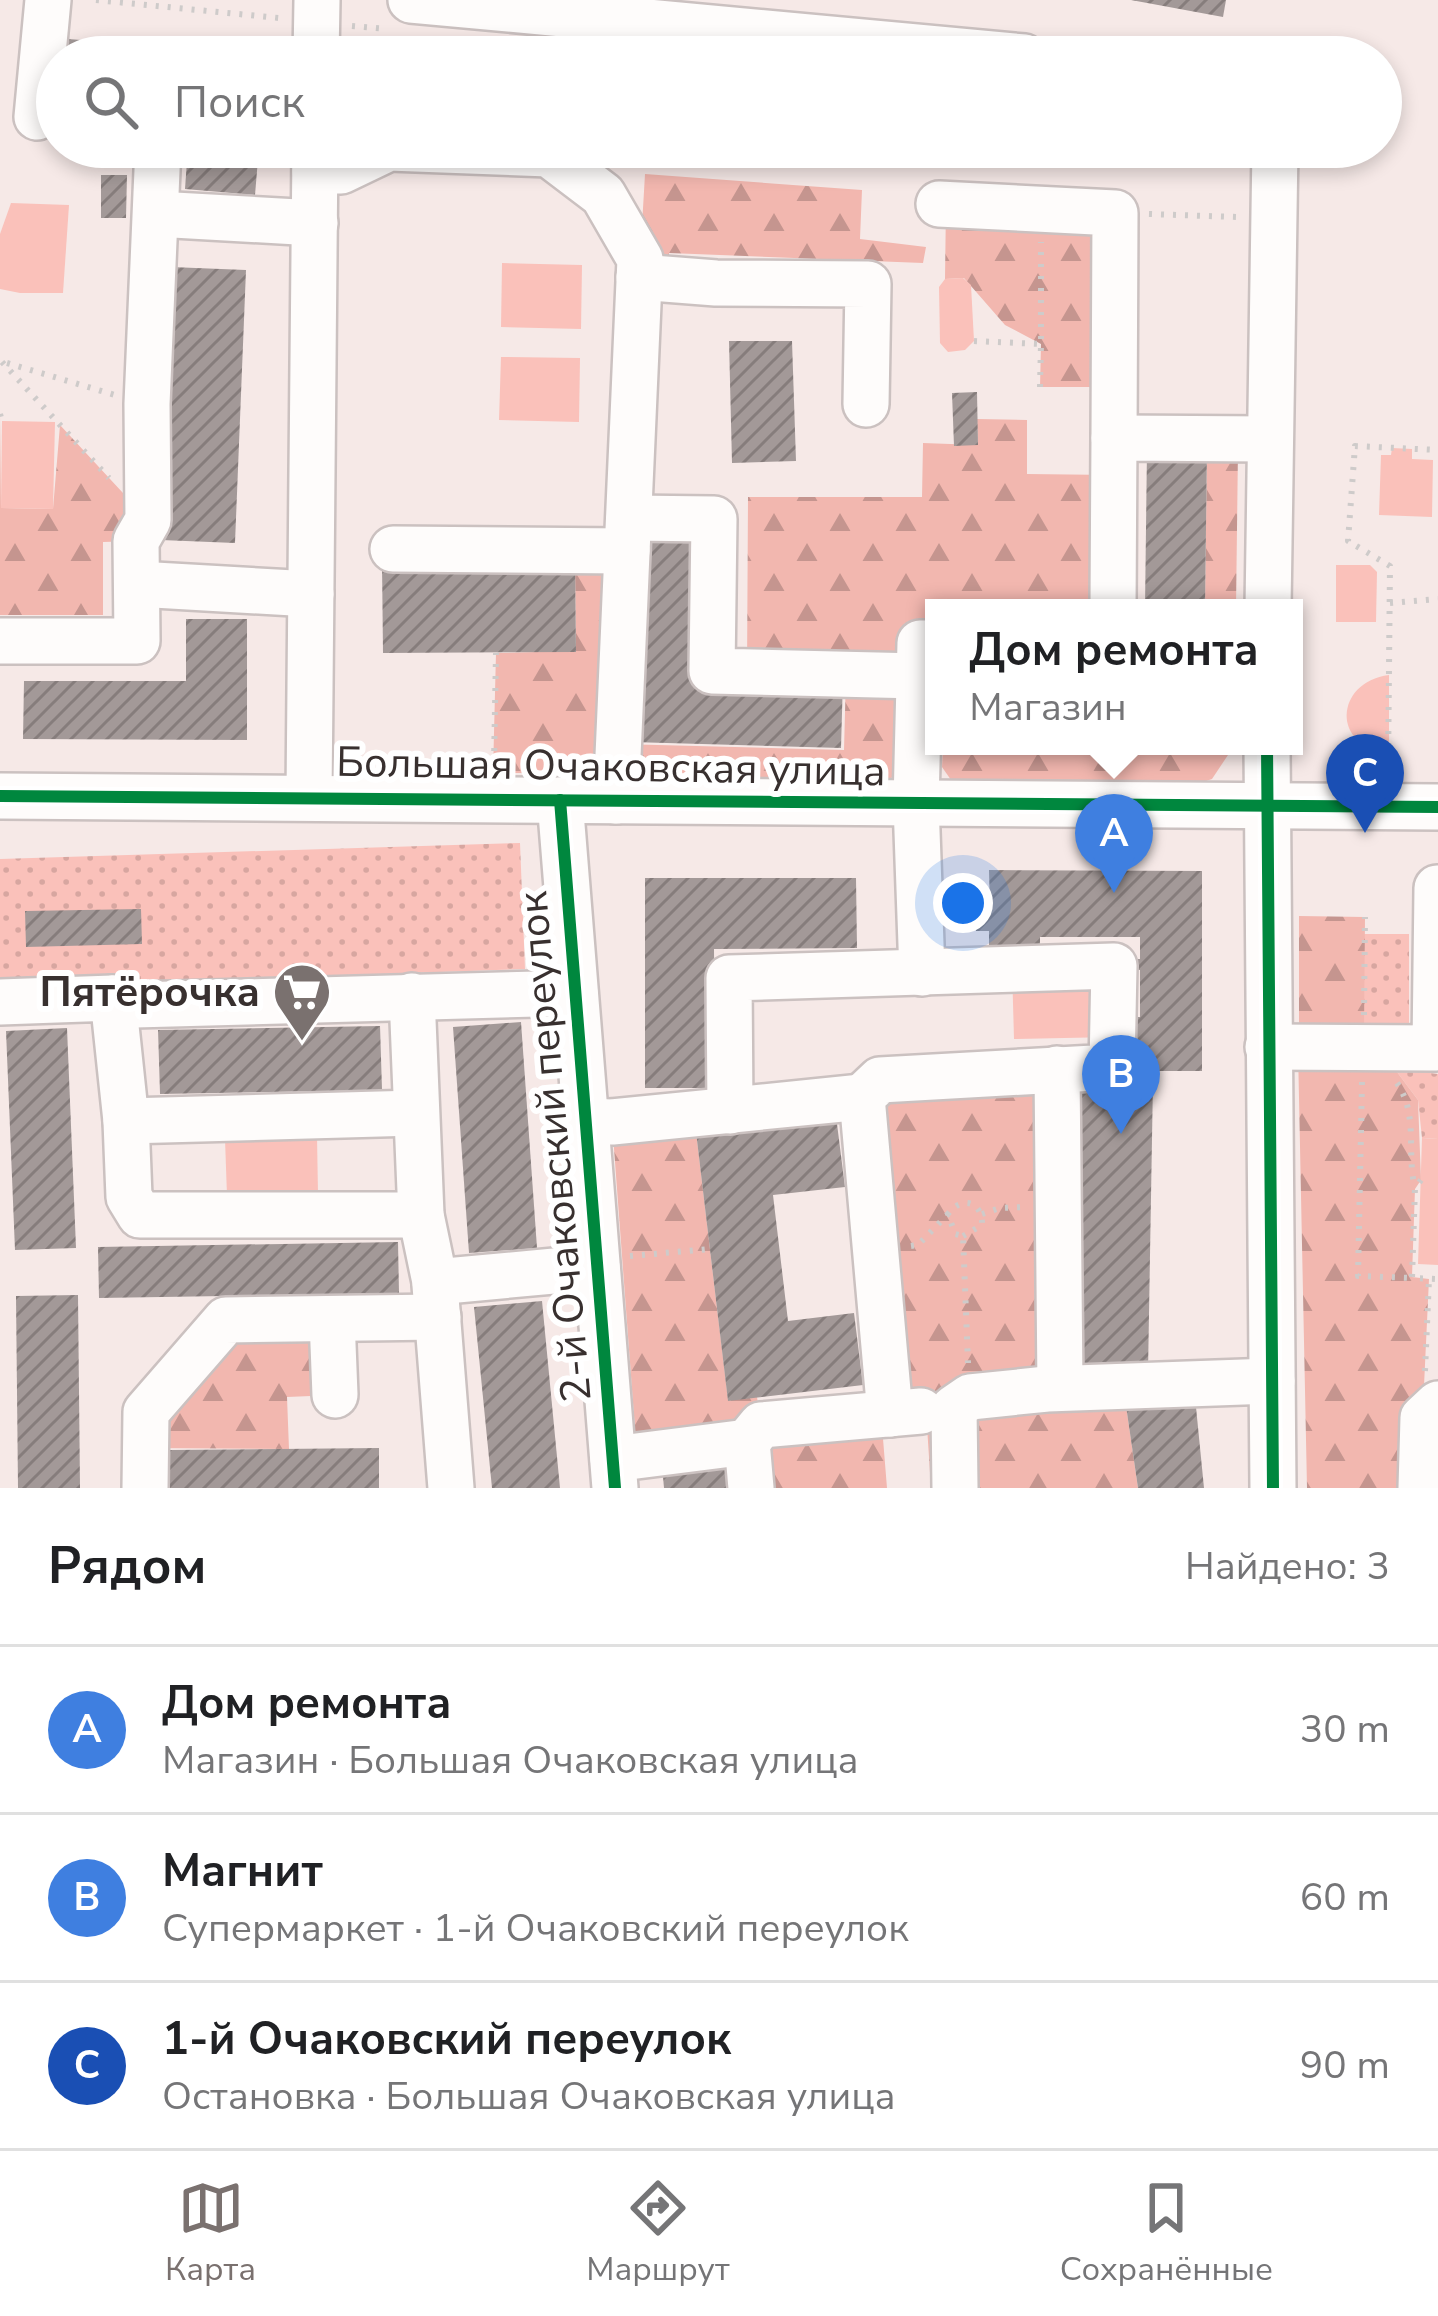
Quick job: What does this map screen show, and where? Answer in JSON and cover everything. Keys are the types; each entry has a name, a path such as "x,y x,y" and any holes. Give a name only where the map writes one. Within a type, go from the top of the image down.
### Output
{"street":[{"path":"43,36 48,0"},
{"path":"316,36 317,0"},
{"path":"411,0 798,36"},
{"path":"31,117 36,83"},
{"path":"0,641 137,641 136,541 148,520 147,404 157,168"},
{"path":"309,796 315,168"},
{"path":"567,168 603,195 640,259 616,801"},
{"path":"1268,599 1275,168"},
{"path":"939,204 1115,213 1113,599"},
{"path":"156,214 315,224"},
{"path":"639,278 868,284 866,404"},
{"path":"1114,438 1270,439"},
{"path":"393,549 628,535 714,519 712,671 925,660"},
{"path":"136,584 311,594"},
{"path":"922,973 916,803 925,686"},
{"path":"1267,755 1273,1488"},
{"name":"Большая Очаковская улица","path":"0,796 1438,807"},
{"name":"2-й Очаковский переулок","path":"560,800 614,1474"},
{"path":"1268,1047 1362,1060 1437,1049 1437,888"},
{"path":"586,1120 612,1122 730,1111 862,1097 880,1080 1112,1067 1114,966 729,978 730,1111"},
{"path":"0,1002 113,998 134,1005 575,992"},
{"path":"412,996 422,1215 436,1299 451,1488"},
{"path":"113,998 126,1121 128,1197 140,1215 422,1215"},
{"path":"1057,1070 1060,1388"},
{"path":"862,1097 890,1414"},
{"path":"126,1121 416,1113"},
{"path":"145,1488 146,1412 226,1320 332,1319 597,1263"},
{"path":"332,1319 335,1395"},
{"path":"614,1474 747,1442 761,1425 890,1414 1060,1388 1272,1381"},
{"path":"955,1488 962,1403"},
{"path":"1421,1488 1430,1411"},
{"path":"747,1442 752,1488"}],"path":[{"path":"1040,208 1040,387"},
{"path":"1115,213 1237,217"},
{"path":"974,341 1041,344"},
{"path":"1,360 147,404"},
{"path":"1,360 148,520"},
{"path":"1388,770 1390,566 1348,541 1355,446 1438,450"},
{"path":"1390,603 1438,599"},
{"path":"493,799 496,653"},
{"path":"1365,917 1358,1276 1433,1279 1430,1411"},
{"path":"1362,1060 1387,1072 1407,1102 1414,1188 1412,1278"},
{"path":"1414,1188 1420,1180"},
{"path":"876,1249 918,1245 954,1205 967,1202 977,1206 982,1225 963,1236 955,1234 948,1214"},
{"path":"962,1403 963,1236"},
{"path":"597,1263 710,1249"}],"shaded area":[{"path":"11,203 69,205 63,293 0,289 0,234"},
{"path":"502,263 582,265 581,329 501,327"},
{"path":"963,278 971,285 974,341 965,350 948,352 940,343 939,287 945,279"},
{"path":"501,357 580,358 579,422 499,420"},
{"path":"2,421 55,422 53,509 1,508"},
{"path":"1392,448 1412,449 1412,459 1433,460 1432,517 1379,515 1381,455 1391,455"},
{"path":"1336,565 1370,565 1377,572 1376,622 1336,622"},
{"path":"1389,675 1389,751 1357,739 1347,715 1358,690"},
{"path":"520,843 525,969 0,988 0,859"},
{"path":"1364,934 1409,934 1409,1030 1364,1030"},
{"path":"1114,966 1113,1037 1014,1039 1012,967"},
{"path":"1420,1062 1430,1073 1438,1074 1438,1139 1422,1138 1418,1100 1394,1068"},
{"path":"317,1136 318,1194 227,1196 225,1139"},
{"path":"1422,1138 1438,1139 1438,1265 1418,1264"}],"green space":[{"path":"645,174 862,190 860,239 926,247 923,263 669,253 667,280 639,277"},
{"path":"946,204 1135,214 1113,387 1040,387 1041,344 1005,325 964,278 945,279"},
{"path":"0,414 1,508 53,509 60,425 148,520 136,541 103,542 103,615 0,615"},
{"path":"977,419 1027,420 1027,474 1113,475 1113,599 925,599 925,681 905,765 885,784 634,784 617,773 493,773 496,653 576,651 575,561 627,551 619,744 844,750 846,675 747,672 748,497 922,497 923,443 978,445"},
{"path":"1238,448 1236,599 1205,599 1207,449"},
{"path":"943,755 1228,755 1212,779 1197,784 951,780 942,767"},
{"path":"1299,916 1365,917 1364,1030 1299,1030"},
{"path":"1298,1049 1394,1068 1418,1100 1421,1180 1415,1189 1412,1277 1429,1279 1424,1386 1406,1419 1410,1488 1307,1488"},
{"path":"1050,1070 1125,1399 1138,1488 931,1488 926,1411 890,1414 880,1080"},
{"path":"612,1122 696,1132 728,1400 757,1397 761,1424 881,1414 887,1488 751,1488 637,1456"},
{"path":"332,1319 335,1395 287,1397 289,1449 146,1448 226,1320"}],"building":[{"path":"1131,0 1226,0 1223,17"},
{"path":"186,168 257,168 255,195 185,189"},
{"path":"101,175 127,175 126,218 101,218"},
{"path":"171,267 246,270 235,543 161,540"},
{"path":"729,341 792,341 796,461 732,463"},
{"path":"977,392 978,445 954,446 952,393"},
{"path":"1147,449 1207,449 1205,599 1145,599"},
{"path":"636,530 707,532 703,675 843,678 841,748 631,742"},
{"path":"575,561 576,652 383,653 382,563"},
{"path":"186,619 247,619 247,740 23,739 24,681 186,681"},
{"path":"989,870 1202,871 1202,1071 1125,1071 1125,1017 1140,1017 1140,970 1134,970 1134,959 1140,959 1140,937 1040,937 1040,948 989,948 989,931 976,931 976,911 990,911"},
{"path":"645,878 856,878 857,948 714,949 715,1088 645,1088"},
{"path":"141,909 142,944 26,947 25,911"},
{"path":"521,1022 537,1248 469,1253 453,1027"},
{"path":"380,1026 382,1090 160,1094 158,1030"},
{"path":"67,1028 76,1248 15,1250 6,1031"},
{"path":"1079,1079 1153,1081 1148,1372 1073,1370"},
{"path":"836,1116 845,1187 773,1195 788,1321 854,1313 863,1385 728,1401 696,1132"},
{"path":"398,1242 399,1293 99,1298 98,1247"},
{"path":"78,1295 80,1488 18,1488 16,1296"},
{"path":"542,1301 560,1488 492,1488 474,1307"},
{"path":"1195,1397 1204,1488 1138,1488 1125,1399"},
{"path":"379,1448 379,1488 169,1488 169,1450"},
{"path":"732,1459 735,1488 664,1488 662,1465"}],"cycle path":[{"path":"1267,755 1273,1488"},
{"path":"0,796 1438,807"},
{"path":"560,800 615,1488"}],"place":[{"name":"1-й Очаковский переулок","path":"1365,833"},
{"name":"Дом ремонта","path":"1114,893"},
{"name":"Пятёрочка","path":"302,1043"},
{"name":"Магнит","path":"1121,1134"}]}
